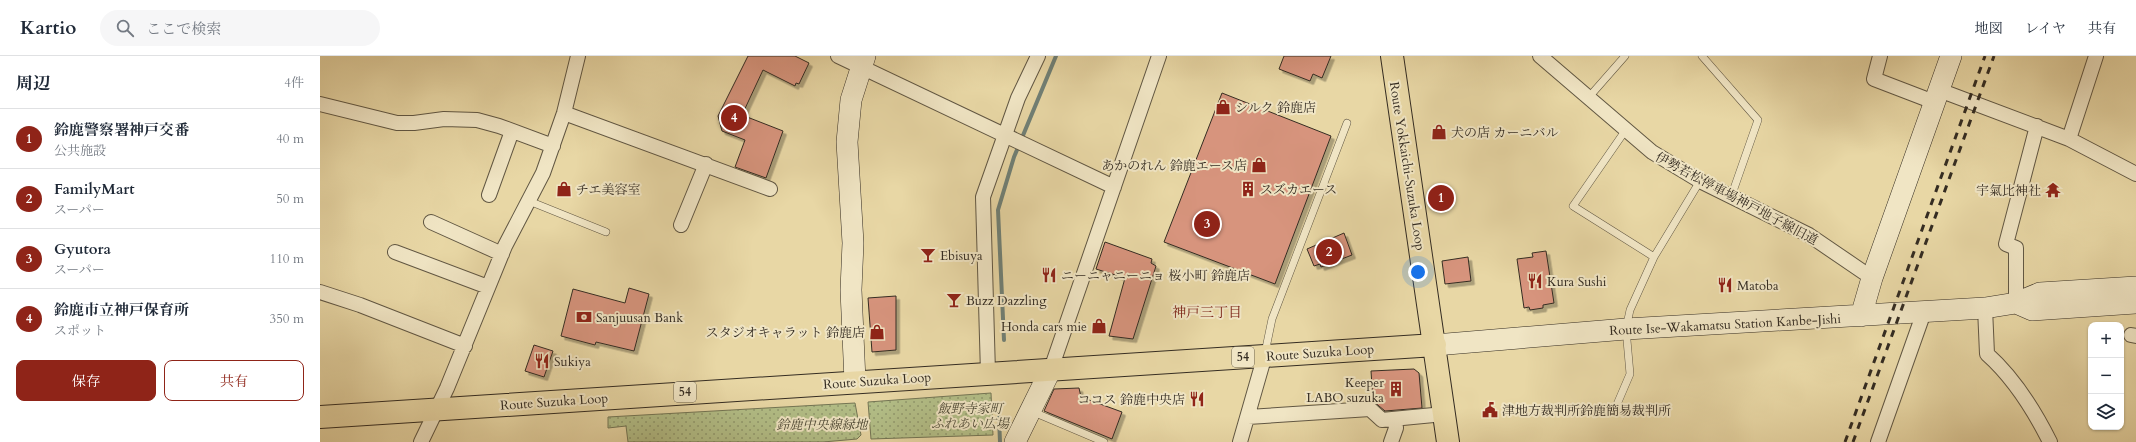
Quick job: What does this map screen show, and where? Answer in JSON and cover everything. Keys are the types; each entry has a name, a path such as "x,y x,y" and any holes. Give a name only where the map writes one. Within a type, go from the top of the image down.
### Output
{"main road":[{"name":"Route Yokkaichi-Suzuka Loop","path":"1392,56 1448,442"},
{"path":"1861,316 1872,278 1951,56"},
{"path":"855,381 851,290 853,243 847,142 851,100 863,61"},
{"name":"Route Ise-Wakamatsu Station Kanbe-Jishi","path":"1434,344 1626,330 1985,308 2016,303 2040,293 2136,288"},
{"name":"Route Ise-Wakamatsu Station Kanbe-Jishi","path":"2016,303 2032,310 2136,304"},
{"name":"Route Suzuka Loop","path":"320,416 437,410 855,381 1434,344"},
{"path":"1017,441 1051,369"}],"street":[{"path":"421,442 437,410 465,346 502,254 530,201 553,146 564,113 578,56"},
{"path":"838,56 863,61 1114,187"},
{"path":"988,373 982,208 985,185 1008,135 1018,98 1038,56"},
{"path":"1051,369 1158,56"},
{"name":"伊勢若松停車場神戸地子線旧道","path":"1540,56 1589,97 1625,131 1652,152 1700,181 1809,235 1872,278"},
{"path":"1880,56 1874,79 2037,126 2069,139 2136,174"},
{"path":"2069,139 2096,56"},
{"path":"320,104 397,123 466,119 492,124 553,146"},
{"path":"564,113 706,164 770,189"},
{"path":"2016,303 2016,248 2006,244 2037,126"},
{"path":"489,195 512,131"},
{"path":"680,225 706,164"},
{"path":"431,222 502,254"},
{"path":"395,252 488,287"},
{"path":"320,292 360,305 465,346"},
{"path":"1985,308 1987,354 2002,367 2017,387 2050,442"},
{"path":"1878,442 1924,312"},
{"path":"1240,442 1265,355"},
{"path":"1248,416 1370,409 1382,420 1444,414"},
{"path":"1391,442 1396,428 1395,418"}],"lane":[{"path":"1589,97 1625,56"},
{"path":"1702,56 1758,120 1732,197"},
{"path":"1265,355 1272,319 1347,123"},
{"path":"1625,131 1573,206 1654,257"},
{"path":"1615,409 1630,374 1626,330 1630,310 1654,257 1700,181"},
{"path":"530,201 606,232"},
{"path":"1031,411 1104,442"}],"green space":[{"name":"飯野寺家町 ふれあい広場","path":"991,393 993,435 871,439 868,402"},
{"name":"鈴鹿中央線緑地","path":"855,403 861,435 857,439 823,442 628,442 626,426 608,428 608,417"}],"building":[{"path":"748,56 795,56 809,63 799,84 796,83 795,86 763,70 742,115 783,131 766,178 735,167 745,140 722,131 718,116"},
{"path":"1284,56 1331,56 1322,78 1313,74 1310,81 1279,69"},
{"name":"スズカエース","path":"1222,93 1331,136 1275,284 1164,242"},
{"path":"1344,233 1352,255 1321,267 1320,264 1314,266 1307,249"},
{"path":"1105,242 1152,259 1151,263 1156,266 1133,339 1109,336 1125,278 1096,269"},
{"name":"Kura Sushi","path":"1546,251 1554,303 1543,305 1543,308 1530,310 1529,307 1524,308 1517,259 1533,257 1532,253"},
{"path":"1468,257 1471,281 1445,284 1442,261"},
{"path":"629,288 649,294 634,351 596,342 595,345 561,336 573,289 625,303"},
{"path":"896,296 896,350 872,352 868,298"},
{"path":"534,345 553,351 544,377 525,371"},
{"name":"Keeper LABO suzuka","path":"1414,369 1419,373 1422,408 1385,411 1373,401 1371,371"},
{"path":"1079,388 1081,397 1122,412 1112,439 1044,411 1054,389"}],"waterway":[{"path":"1004,340 998,210 1014,157 1056,56"},
{"path":"999,417 1000,442"}],"railway":[{"path":"1845,442 1985,56"},
{"path":"1853,442 1994,56"}],"place":[{"name":"シルク 鈴鹿店","path":"1223,107"},
{"name":"鈴鹿市立神戸保育所","path":"734,118"},
{"name":"犬の店 カーニバル","path":"1439,132"},
{"name":"あかのれん 鈴鹿エース店","path":"1259,165"},
{"name":"チエ美容室","path":"564,189"},
{"name":"スズカエース","path":"1248,189"},
{"name":"宇氣比神社","path":"2053,190"},
{"name":"鈴鹿警察署神戸交番","path":"1441,198"},
{"name":"Gyutora","path":"1207,224"},
{"name":"FamilyMart","path":"1329,252"},
{"name":"Ebisuya","path":"928,255"},
{"name":"ニーニャニーニョ 桜小町 鈴鹿店","path":"1049,275"},
{"name":"Kura Sushi","path":"1535,281"},
{"name":"Matoba","path":"1725,285"},
{"name":"Buzz Dazzling","path":"954,300"},
{"name":"Sanjuusan Bank","path":"584,317"},
{"name":"Honda cars mie","path":"1099,326"},
{"name":"スタジオキャラット 鈴鹿店","path":"877,332"},
{"name":"Sukiya","path":"542,361"},
{"name":"Keeper LABO suzuka","path":"1396,389"},
{"name":"ココス 鈴鹿中央店","path":"1197,399"},
{"name":"津地方裁判所鈴鹿簡易裁判所","path":"1490,410"}],"district":[{"name":"神戸三丁目","path":"1207,312"}]}
